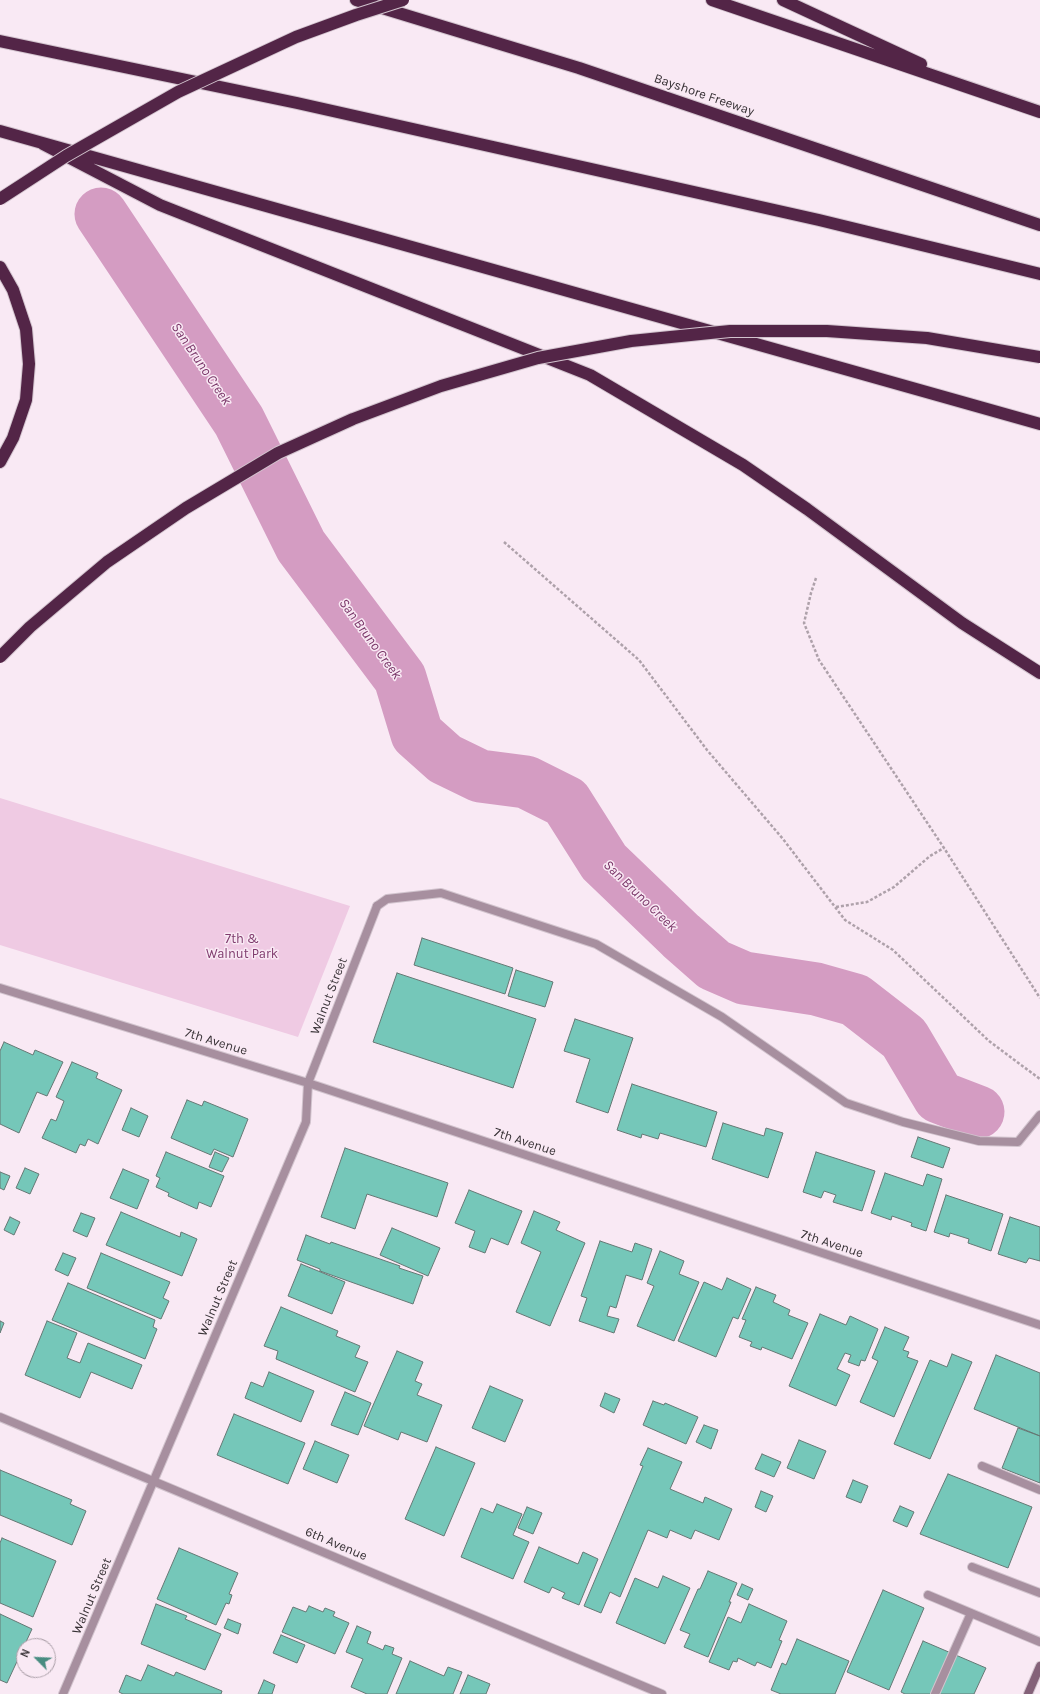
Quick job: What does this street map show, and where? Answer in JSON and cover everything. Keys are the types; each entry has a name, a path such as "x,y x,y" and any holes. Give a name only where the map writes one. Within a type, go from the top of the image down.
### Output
{"highway":[{"name":"Bayshore Freeway","path":"356,0 593,73 1040,225"},
{"path":"0,199 66,156 178,92 296,37 403,0"},
{"path":"712,0 1040,112"},
{"path":"783,0 978,91"},
{"path":"0,41 297,103 819,220 1040,274"},
{"path":"0,132 1040,424"},
{"path":"43,144 160,205 590,375 667,419 749,469 808,508 962,623 1040,673"},
{"path":"0,267 13,290 26,329 29,364 26,400 13,438 0,462"},
{"path":"0,657 30,627 107,562 186,508 278,453 353,419 441,386 538,358 631,341 730,331 827,331 927,338 1040,357"}],"main road":[{"path":"1028,1694 1040,1666"}],"street":[{"name":"Walnut Street","path":"63,1694 306,1122 308,1083 377,906 387,899 441,893 596,944 722,1017 846,1103 903,1122 979,1142 1018,1142 1040,1116"},
{"name":"7th Avenue","path":"0,988 308,1083 1040,1324"},
{"name":"6th Avenue","path":"0,1417 662,1694"},
{"path":"982,1466 1040,1490"},
{"path":"972,1567 1040,1593"},
{"path":"928,1595 1040,1642"},
{"path":"935,1694 971,1613"}],"path":[{"path":"504,542 639,660 707,750 783,839 845,920 893,950 989,1041 1040,1079"},
{"path":"816,578 804,622 819,660 944,848 1040,998"},
{"path":"836,907 867,902 894,887 930,856 944,848"}],"green space":[{"name":"7th & Walnut Park","path":"0,798 350,906 298,1037 0,945"}],"building":[{"path":"422,938 513,968 505,994 414,965"},
{"path":"516,970 553,982 545,1007 508,996"},
{"path":"397,973 536,1019 513,1088 373,1042"},
{"path":"575,1019 633,1038 608,1113 576,1102 590,1059 564,1051"},
{"path":"4,1042 33,1055 35,1050 63,1062 47,1096 37,1092 19,1133 0,1124 0,1051"},
{"path":"72,1062 98,1073 96,1078 122,1090 98,1144 88,1139 85,1146 80,1144 76,1153 42,1138 51,1119 56,1121 64,1101 56,1097"},
{"path":"632,1084 717,1112 706,1147 660,1133 658,1139 642,1134 641,1138 617,1130"},
{"path":"187,1100 202,1106 204,1101 248,1119 233,1157 214,1149 211,1155 171,1138"},
{"path":"131,1108 148,1116 139,1137 122,1130"},
{"path":"723,1123 764,1136 766,1128 783,1133 768,1178 712,1159"},
{"path":"918,1137 950,1148 943,1168 911,1157"},
{"path":"345,1148 448,1183 437,1217 367,1194 355,1229 321,1217"},
{"path":"166,1152 224,1176 211,1207 199,1202 197,1209 168,1196 169,1193 156,1187 160,1178 156,1176"},
{"path":"215,1152 229,1158 222,1172 209,1167"},
{"path":"816,1152 875,1171 862,1211 833,1202 836,1195 824,1191 821,1198 803,1192"},
{"path":"25,1168 39,1174 30,1194 16,1188"},
{"path":"123,1169 149,1180 137,1209 110,1198"},
{"path":"0,1172 10,1176 4,1190 0,1188"},
{"path":"885,1173 923,1186 927,1174 942,1179 926,1231 911,1226 912,1223 892,1216 891,1220 871,1213"},
{"path":"469,1190 522,1211 508,1245 491,1238 485,1253 469,1247 475,1231 455,1223"},
{"path":"946,1195 1003,1214 991,1251 968,1243 969,1239 950,1233 949,1237 934,1232"},
{"path":"534,1211 560,1222 556,1230 585,1243 550,1326 516,1312 541,1252 521,1243"},
{"path":"121,1212 180,1237 181,1232 197,1239 182,1276 106,1245"},
{"path":"81,1213 95,1218 87,1237 73,1231"},
{"path":"10,1217 20,1222 14,1235 4,1230"},
{"path":"1010,1217 1040,1227 1040,1261 1029,1258 1026,1263 998,1254"},
{"path":"392,1228 440,1248 428,1276 380,1255"},
{"path":"306,1235 400,1266 399,1268 423,1276 413,1304 320,1271 320,1269 297,1260"},
{"path":"600,1241 632,1252 635,1243 652,1249 642,1280 626,1275 616,1308 610,1306 607,1316 619,1319 614,1333 579,1321 587,1298 581,1296"},
{"path":"660,1251 684,1261 679,1274 699,1282 674,1341 637,1326 654,1286 647,1283"},
{"path":"63,1253 76,1258 68,1276 55,1270"},
{"path":"101,1253 170,1282 163,1298 169,1301 161,1319 87,1288"},
{"path":"301,1264 345,1282 332,1314 288,1296"},
{"path":"727,1278 751,1289 738,1319 733,1317 716,1357 678,1341 704,1282 722,1290"},
{"path":"68,1283 155,1320 153,1327 157,1329 145,1359 52,1320"},
{"path":"756,1287 776,1295 773,1302 790,1310 788,1315 808,1323 792,1359 762,1347 761,1350 750,1346 752,1342 739,1337 746,1320 742,1319"},
{"path":"281,1307 338,1331 336,1336 360,1346 355,1357 368,1362 355,1392 276,1359 278,1351 264,1346"},
{"path":"820,1314 846,1325 850,1316 878,1329 865,1361 861,1360 859,1366 848,1362 851,1355 845,1353 837,1369 850,1375 836,1406 789,1386"},
{"path":"0,1321 4,1323 0,1333"},
{"path":"47,1321 77,1333 67,1358 80,1363 88,1343 142,1365 132,1389 91,1372 80,1398 25,1375"},
{"path":"885,1327 909,1337 903,1350 909,1352 907,1357 918,1361 894,1417 860,1402 878,1361 872,1358"},
{"path":"397,1351 423,1362 415,1381 422,1384 417,1395 442,1405 427,1442 401,1432 398,1440 364,1426"},
{"path":"952,1354 972,1362 930,1459 894,1444 930,1360 947,1367"},
{"path":"996,1355 1040,1373 1040,1436 974,1409"},
{"path":"269,1372 314,1391 301,1422 245,1398 251,1382 263,1387"},
{"path":"490,1386 523,1400 505,1442 472,1428"},
{"path":"345,1392 371,1403 358,1435 331,1425"},
{"path":"605,1393 620,1399 614,1413 600,1406"},
{"path":"653,1401 664,1405 665,1403 698,1417 686,1444 643,1425"},
{"path":"234,1414 305,1443 288,1484 217,1455"},
{"path":"704,1425 718,1430 711,1449 696,1442"},
{"path":"1018,1428 1040,1436 1040,1483 1002,1468"},
{"path":"799,1440 826,1451 814,1479 787,1468"},
{"path":"315,1441 349,1455 337,1483 303,1469"},
{"path":"436,1447 475,1463 444,1536 405,1519"},
{"path":"648,1448 682,1462 670,1489 703,1503 705,1497 732,1509 719,1540 695,1530 691,1539 670,1530 667,1538 648,1530 620,1597 610,1592 601,1613 584,1606 643,1466 640,1465"},
{"path":"762,1454 781,1462 774,1477 755,1469"},
{"path":"0,1470 72,1500 70,1504 86,1511 72,1545 0,1515"},
{"path":"948,1474 1032,1507 1008,1568 920,1534"},
{"path":"853,1480 868,1486 861,1503 846,1497"},
{"path":"761,1491 773,1496 766,1512 755,1507"},
{"path":"497,1504 522,1514 513,1535 529,1542 513,1579 461,1557 481,1508 493,1513"},
{"path":"900,1506 914,1512 907,1527 893,1521"},
{"path":"527,1507 542,1513 533,1534 518,1528"},
{"path":"2,1538 56,1561 33,1617 0,1603 0,1543"},
{"path":"539,1547 578,1564 583,1552 598,1559 579,1605 562,1598 565,1593 552,1587 549,1593 524,1582"},
{"path":"179,1548 238,1573 229,1594 232,1595 229,1604 226,1603 216,1625 157,1599"},
{"path":"708,1571 737,1583 729,1602 731,1602 708,1657 684,1647 690,1634 680,1630 698,1589 700,1589"},
{"path":"663,1576 690,1588 665,1644 616,1623 635,1578 658,1588"},
{"path":"742,1584 753,1589 748,1600 737,1595"},
{"path":"883,1590 924,1608 889,1690 847,1672"},
{"path":"156,1604 187,1616 185,1619 221,1634 205,1670 141,1644"},
{"path":"749,1604 787,1621 779,1640 782,1641 771,1668 757,1662 755,1666 738,1658 737,1662 733,1661 729,1670 709,1662 728,1617 741,1623"},
{"path":"309,1606 323,1612 325,1608 335,1612 333,1616 349,1623 335,1654 282,1632 293,1607 306,1612"},
{"path":"0,1614 32,1629 28,1638 16,1638 16,1664 7,1683 0,1680"},
{"path":"228,1619 241,1624 238,1634 224,1628"},
{"path":"357,1626 371,1632 367,1643 383,1650 385,1645 394,1648 392,1654 402,1658 387,1694 367,1694 351,1687 363,1659 346,1652"},
{"path":"281,1635 305,1645 297,1663 273,1653"},
{"path":"797,1639 849,1661 835,1694 781,1694 771,1690 782,1663 786,1665"},
{"path":"923,1641 986,1668 974,1694 905,1694 901,1692"},
{"path":"410,1661 444,1676 448,1667 462,1672 453,1694 396,1694"},
{"path":"148,1665 174,1676 176,1672 222,1691 221,1694 123,1694 119,1692 126,1675 141,1681"},
{"path":"468,1675 490,1684 486,1694 460,1694"},
{"path":"264,1680 275,1685 272,1694 258,1694"}],"waterway":[{"name":"San Bruno Creek","path":"101,214 239,421 301,546 400,678 417,734 445,759 480,776 526,782 566,802 604,862 681,936 714,965 744,978 816,989 855,1000 904,1038 939,1097 978,1112"}]}
